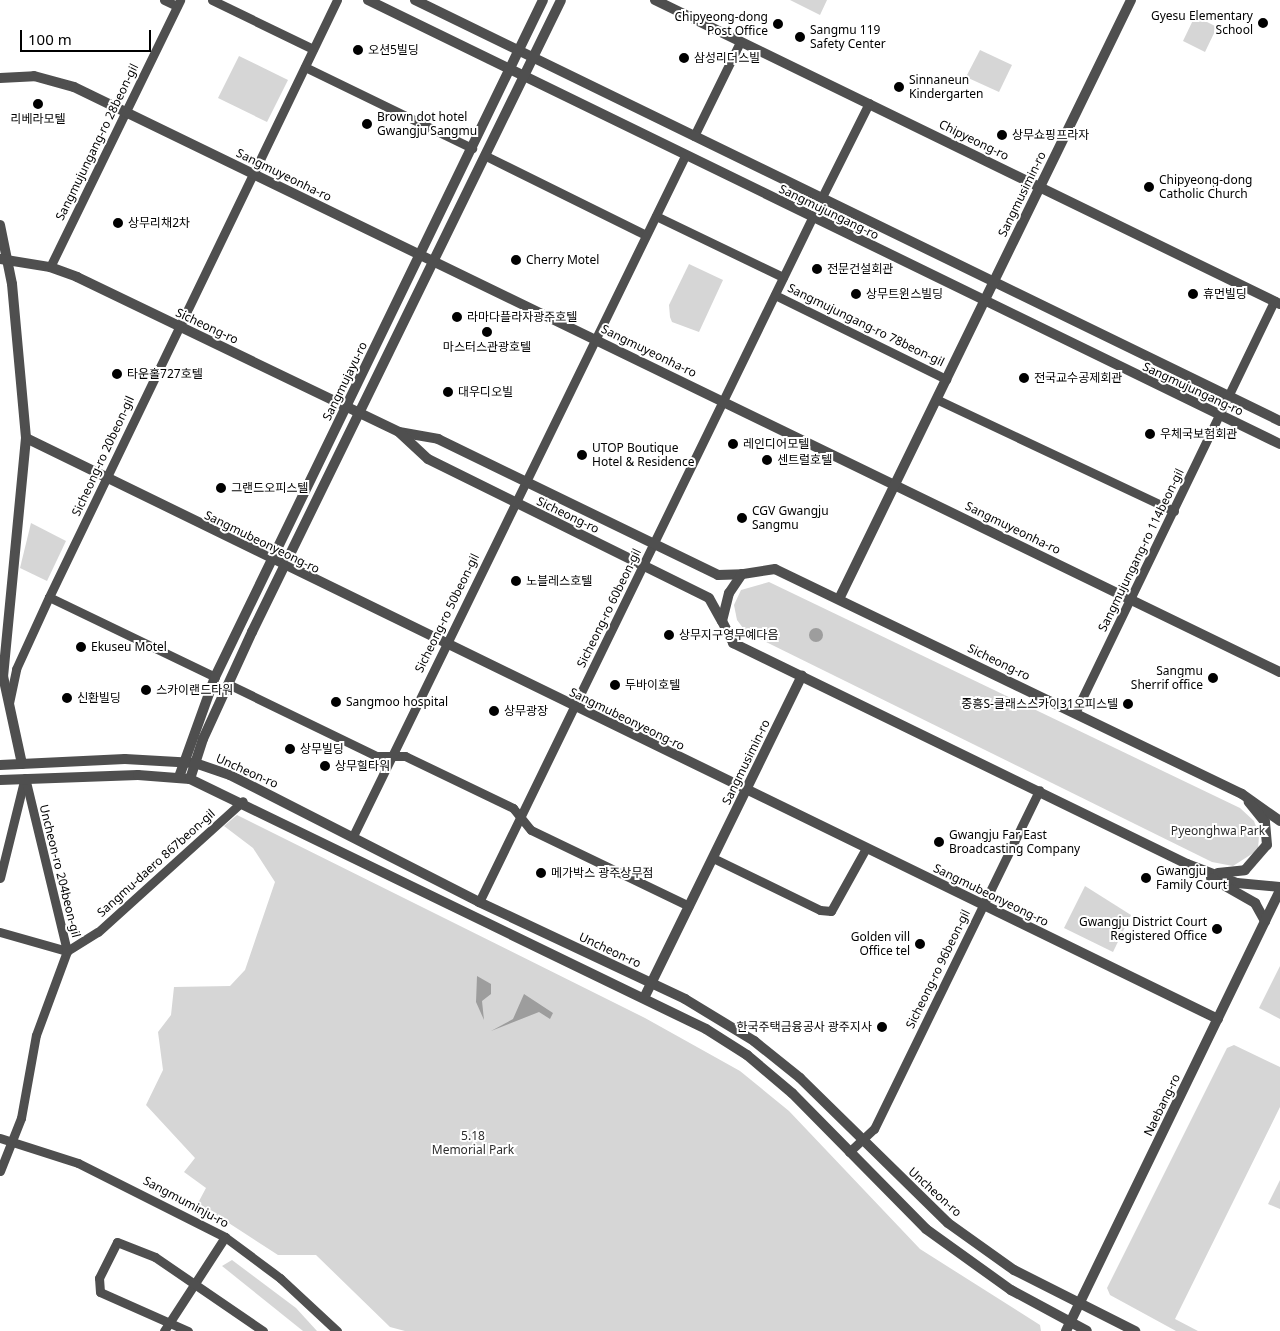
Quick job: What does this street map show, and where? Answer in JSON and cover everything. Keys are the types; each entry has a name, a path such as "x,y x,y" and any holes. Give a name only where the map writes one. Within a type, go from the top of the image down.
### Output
{"street":[{"path":"164,0 178,3"},
{"path":"212,0 313,49"},
{"name":"Sicheong-ro 20beon-gil","path":"8,708 16,669 337,0"},
{"name":"Sangmujungang-ro","path":"368,0 812,218 1280,444"},
{"name":"Sangmujungang-ro","path":"415,0 822,197 993,283 1280,421"},
{"name":"Sangmujayu-ro","path":"179,777 182,759 215,677 543,0"},
{"path":"190,779 228,684 362,413 561,0"},
{"name":"Chipyeong-ro","path":"655,0 1277,303"},
{"name":"Sangmusimin-ro","path":"840,597 1131,0"},
{"name":"Sangmujungang-ro 28beon-gil","path":"50,267 178,3"},
{"path":"694,136 740,42"},
{"path":"304,67 472,148"},
{"name":"Sangmuyeonha-ro","path":"0,78 22,75 57,80 126,112 1280,672"},
{"path":"822,197 869,104"},
{"path":"486,156 646,235"},
{"name":"Sicheong-ro 50beon-gil","path":"353,836 445,644 685,156"},
{"path":"656,216 783,277"},
{"name":"Sangmujungang-ro 78beon-gil","path":"654,543 812,218"},
{"path":"0,225 26,438 3,676 8,708 22,764"},
{"name":"Sicheong-ro","path":"4,259 50,267 179,326 399,432 428,460 709,598 733,643 1039,790 1200,870 1255,903 1266,920"},
{"name":"Sangmujungang-ro 78beon-gil","path":"775,295 946,379"},
{"name":"Sangmujungang-ro 114beon-gil","path":"1075,713 1277,303"},
{"path":"936,399 1174,511"},
{"name":"Sicheong-ro","path":"399,432 438,439 718,575 742,574 775,569 840,597 1242,794 1280,821"},
{"name":"Sangmubeonyeong-ro","path":"26,438 271,560 1218,1019"},
{"name":"Sicheong-ro 60beon-gil","path":"479,902 654,543"},
{"path":"722,621 729,593 742,574"},
{"path":"50,597 215,677"},
{"name":"Sangmusimin-ro","path":"644,998 802,676"},
{"path":"228,684 376,756 405,756 513,808 530,830 689,906"},
{"name":"Uncheon-ro","path":"0,765 182,759 195,763 230,775 353,836 479,902 652,984 754,1041 800,1078 948,1223 1014,1270 1135,1331"},
{"path":"0,780 25,778 179,777 190,779 243,802 644,998 747,1055 792,1093 926,1229 959,1255 1068,1327 1087,1331"},
{"path":"0,878 25,778"},
{"name":"Uncheon-ro 204beon-gil","path":"0,1170 14,1142 28,1062 67,951 25,778"},
{"name":"Sicheong-ro 96beon-gil","path":"849,1152 874,1129 1039,790"},
{"name":"Sicheong-ro","path":"1200,870 1236,874 1254,863 1264,849 1265,822 1242,794"},
{"name":"Sangmu-daero 867beon-gil","path":"67,951 98,932 243,802"},
{"name":"Sicheong-ro","path":"1255,802 1280,809"},
{"path":"713,858 820,910 831,911 866,848"},
{"name":"Sicheong-ro","path":"1200,870 1237,883 1280,887"},
{"name":"Naebang-ro","path":"1068,1327 1280,891"},
{"path":"0,932 67,951"},
{"name":"Sangmuminju-ro","path":"0,1138 86,1166 225,1237 280,1278 337,1331"},
{"path":"164,1331 197,1284 225,1237"},
{"path":"188,1331 100,1292 99,1278 117,1242 155,1257 263,1331"}],"green space":[{"path":"790,0 827,0 820,15"},
{"path":"1195,16 1217,27 1205,52 1183,41"},
{"path":"980,50 1012,65 999,92 966,77"},
{"path":"239,56 288,80 267,122 218,98"},
{"path":"689,264 723,280 699,332 672,322 670,317 669,305"},
{"path":"31,523 66,541 47,581 20,568"},
{"name":"Pyeonghwa Park","path":"769,582 1240,808 1254,821 1259,835 1258,850 1233,866 1212,862 746,632 737,620 734,605 741,590"},
{"name":"5.18 Memorial Park","path":"237,815 645,1018 740,1071 789,1111 920,1249 1040,1325 1041,1331 405,1331 390,1327 316,1255 278,1255 198,1203 206,1188 184,1172 195,1158 146,1105 163,1070 158,1032 171,1015 174,987 230,986 245,970 275,882 253,848 224,826"},
{"path":"1085,886 1131,915 1113,952 1064,928"},
{"path":"1280,966 1280,1019 1259,1008"},
{"path":"1234,1045 1280,1067 1280,1107 1175,1319 1198,1331 1176,1331 1110,1295 1107,1288 1227,1048"},
{"path":"1280,1180 1280,1209 1268,1204"},
{"path":"232,1260 296,1308 317,1331 303,1331 222,1266"}],"shaded area":[{"path":"813,628 819,628 823,635 819,642 813,642 809,638 809,632"},
{"path":"477,976 491,984 491,994 482,1001 484,1020 476,1002"},
{"path":"524,994 553,1013 550,1019 539,1012 491,1031 513,1019"}],"place":[{"name":"Gyesu Elementary School","path":"1263,23"},
{"name":"Chipyeong-dong Post Office","path":"778,24"},
{"name":"Sangmu 119 Safety Center","path":"800,37"},
{"name":"오션5빌딩","path":"358,50"},
{"name":"삼성리더스빌","path":"684,58"},
{"name":"Sinnaneun Kindergarten","path":"899,87"},
{"name":"리베라모텔","path":"38,104"},
{"name":"Brown dot hotel Gwangju Sangmu","path":"367,124"},
{"name":"상무쇼핑프라자","path":"1002,135"},
{"name":"Chipyeong-dong Catholic Church","path":"1149,187"},
{"name":"상무리채2차","path":"118,223"},
{"name":"Cherry Motel","path":"516,260"},
{"name":"전문건설회관","path":"817,269"},
{"name":"상무트윈스빌딩","path":"856,294"},
{"name":"휴먼빌딩","path":"1193,294"},
{"name":"라마다플라자광주호텔","path":"457,317"},
{"name":"마스터스관광호텔","path":"487,332"},
{"name":"타운홀727호텔","path":"117,374"},
{"name":"전국교수공제회관","path":"1024,378"},
{"name":"대우디오빌","path":"448,392"},
{"name":"우체국보험회관","path":"1150,434"},
{"name":"레인디어모텔","path":"733,444"},
{"name":"UTOP Boutique Hotel & Residence","path":"582,455"},
{"name":"센트럴호텔","path":"767,460"},
{"name":"그랜드오피스텔","path":"221,488"},
{"name":"CGV Gwangju Sangmu","path":"742,518"},
{"name":"노블레스호텔","path":"516,581"},
{"name":"상무지구영무예다음","path":"669,635"},
{"name":"Ekuseu Motel","path":"81,647"},
{"name":"Sangmu Sherrif office","path":"1213,678"},
{"name":"두바이호텔","path":"615,685"},
{"name":"스카이랜드타워","path":"146,690"},
{"name":"신환빌딩","path":"67,698"},
{"name":"Sangmoo hospital","path":"336,702"},
{"name":"중흥S-클래스스카이31오피스텔","path":"1128,704"},
{"name":"상무광장","path":"494,711"},
{"name":"상무빌딩","path":"290,749"},
{"name":"상무힐타워","path":"325,766"},
{"name":"Gwangju Far East Broadcasting Company","path":"939,842"},
{"name":"메가박스 광주상무점","path":"541,873"},
{"name":"Gwangju Family Court","path":"1146,878"},
{"name":"Gwangju District Court Registered Office","path":"1217,929"},
{"name":"Golden vill Office tel","path":"920,944"},
{"name":"한국주택금융공사 광주지사","path":"882,1027"}]}
